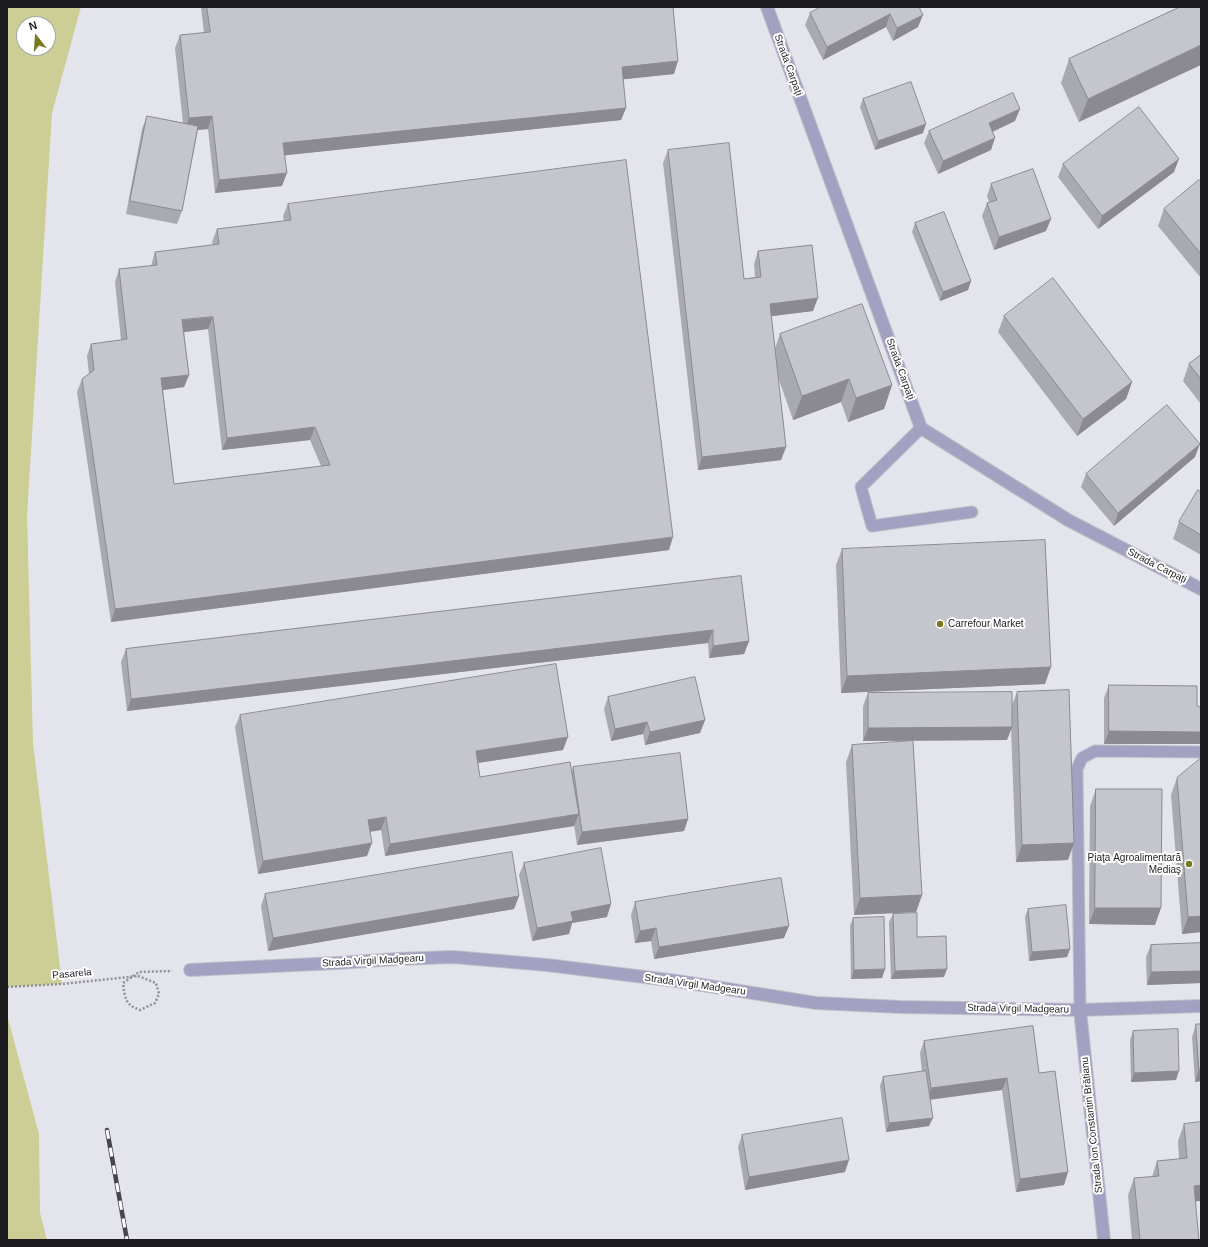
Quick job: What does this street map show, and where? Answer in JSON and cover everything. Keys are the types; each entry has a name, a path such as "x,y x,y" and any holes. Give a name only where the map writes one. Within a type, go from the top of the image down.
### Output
{"street":[{"name":"Strada Carpați","path":"766,7 921,428 1068,520 1201,589"},
{"name":"Strada Virgil Madgearu","path":"190,970 453,957 555,966 677,982 816,1003 908,1007 1080,1010 1201,1006"},
{"name":"Strada Ion Constantin Brătianu","path":"1080,1010 1104,1240"}],"lane":[{"path":"921,428 861,487 872,526 972,512"},
{"path":"1080,1010 1077,769 1082,758 1095,751 1201,752"}],"path":[{"name":"Pasarela","path":"7,987 62,984 138,976 156,983 159,994 155,1003 140,1010 131,1007 124,998 123,983 139,972 190,970"}],"green space":[{"path":"7,7 81,7 52,113 27,515 33,743 62,984 7,987"},
{"path":"7,1015 39,1134 40,1213 47,1240 7,1240"}],"building":[{"path":"207,7 673,7 678,61 622,67 626,108 283,143 287,173 219,180 212,116 189,118 180,35 210,32"},
{"path":"821,7 919,7 923,15 897,28 890,14 827,47 810,13"},
{"path":"1180,7 1201,7 1201,45 1088,99 1069,59"},
{"path":"911,82 926,124 878,141 863,99"},
{"path":"1013,93 1020,109 989,123 995,138 943,161 929,131"},
{"path":"1139,107 1179,159 1102,216 1063,164"},
{"path":"147,116 198,126 182,211 130,201"},
{"path":"729,143 744,279 761,277 758,251 812,245 818,298 770,304 786,447 702,457 668,150"},
{"path":"626,160 673,537 115,609 82,379 94,370 91,344 127,339 119,269 157,265 155,252 219,244 217,229 291,220 288,204","holes":["213,317 227,438 315,427 330,465 174,484 161,378 189,375 182,320"]},
{"path":"1033,169 1051,219 999,237 987,203 997,200 991,184"},
{"path":"1199,180 1201,181 1201,254 1164,209"},
{"path":"944,212 971,281 943,292 915,223"},
{"path":"1053,278 1132,382 1083,419 1004,316"},
{"path":"862,304 892,385 856,398 849,379 802,396 780,334"},
{"path":"1201,355 1201,379 1189,364"},
{"path":"1167,405 1200,444 1118,513 1086,474"},
{"path":"1198,490 1201,492 1201,535 1179,522"},
{"name":"Carrefour Market","path":"1045,540 1051,667 847,676 842,549"},
{"path":"741,576 749,641 713,646 713,630 131,699 126,649"},
{"path":"556,664 568,737 476,751 480,777 570,762 579,814 390,844 386,817 368,820 372,843 263,861 240,715"},
{"path":"695,677 705,720 650,732 647,722 615,729 608,697"},
{"path":"1109,685 1197,686 1197,706 1201,707 1201,732 1109,731"},
{"path":"1069,690 1074,843 1022,845 1017,692"},
{"path":"1012,692 1012,727 868,728 868,693"},
{"path":"913,741 922,895 860,898 852,745"},
{"path":"680,753 688,819 582,832 573,767"},
{"name":"Piaţa Agroalimentară Mediaş","path":"1201,758 1201,916 1188,917 1177,778"},
{"path":"1096,789 1162,789 1161,908 1095,908"},
{"path":"601,848 611,904 571,912 573,921 537,928 524,863"},
{"path":"512,852 519,896 273,938 265,894"},
{"path":"781,878 789,926 659,947 656,928 640,931 635,902"},
{"path":"1066,905 1070,949 1032,952 1028,909"},
{"path":"917,913 917,937 946,936 947,969 895,971 893,914"},
{"path":"884,917 885,969 854,970 853,918"},
{"path":"1201,943 1201,971 1151,972 1151,945"},
{"path":"1196,1024 1201,1024 1201,1069 1199,1069"},
{"path":"1033,1026 1039,1073 1055,1071 1068,1172 1020,1179 1007,1078 931,1088 924,1041"},
{"path":"1178,1029 1179,1071 1134,1073 1133,1031"},
{"path":"926,1071 933,1118 889,1123 883,1077"},
{"path":"842,1118 849,1160 749,1177 742,1135"},
{"path":"1201,1122 1201,1185 1194,1186 1199,1240 1140,1240 1134,1178 1159,1176 1157,1161 1187,1158 1184,1124"}],"railway":[{"path":"107,1130 127,1240"}],"place":[{"name":"Carrefour Market","path":"940,624"},
{"name":"Piaţa Agroalimentară Mediaş","path":"1189,864"}]}
